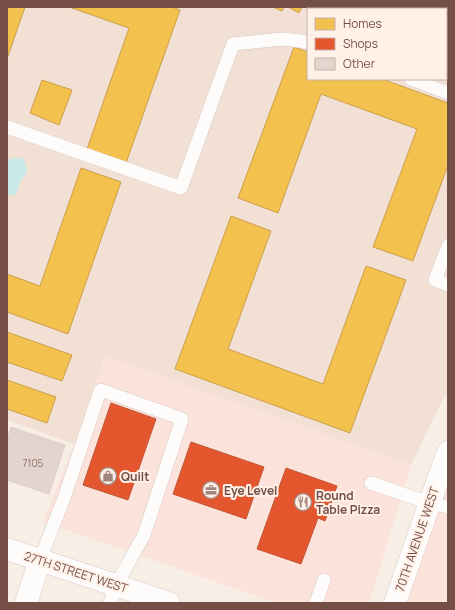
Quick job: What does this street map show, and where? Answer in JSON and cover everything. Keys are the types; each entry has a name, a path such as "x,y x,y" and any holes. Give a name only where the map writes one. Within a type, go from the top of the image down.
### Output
{"street":[{"name":"70TH AVENUE WEST","path":"394,603 438,505 448,452"},
{"name":"27TH STREET WEST","path":"7,549 40,560 113,594 169,603"},
{"path":"26,603 40,560"}],"lane":[{"path":"7,127 181,188 233,44 282,39 307,42"},
{"path":"414,80 448,93"},
{"path":"448,246 436,280 448,285"},
{"path":"40,560 64,498 101,390 182,418 144,535 113,594"},
{"path":"371,483 438,505"},
{"path":"316,603 324,580"}],"shaded area":[{"path":"7,7 448,7 448,391 411,465 105,356 74,444 7,420"},
{"path":"105,356 411,465 369,603 277,603 43,522 74,444"},
{"path":"448,452 448,603 394,603"}],"water":[{"path":"12,158 22,158 25,161 27,172 16,193 13,195 7,195 7,161"}],"building: Homes":[{"path":"7,7 25,7 7,59"},
{"path":"69,7 172,7 180,10 126,163 87,149 129,28"},
{"path":"273,7 284,7 282,11"},
{"path":"288,7 302,7 299,13"},
{"path":"324,7 346,7 346,8"},
{"path":"413,7 416,8 396,8"},
{"path":"447,20 448,20 447,42"},
{"path":"294,47 307,52 307,80 385,80 448,103 448,165 413,261 373,247 417,129 321,94 278,213 238,198"},
{"path":"42,80 72,90 59,125 30,113"},
{"path":"81,168 121,182 68,334 7,312 7,274 40,286"},
{"path":"231,216 271,231 228,349 323,384 366,266 406,280 350,433 175,369"},
{"path":"7,332 72,355 62,381 7,362"},
{"path":"7,380 56,397 47,423 7,409"}],"building: Shops":[{"path":"111,403 156,419 128,500 83,485"},
{"path":"191,442 264,467 246,519 173,494"},
{"name":"Round Table Pizza","path":"286,468 337,486 325,521 318,518 301,564 257,549"}],"building: Other":[{"path":"11,427 65,445 49,494 7,480 7,441"}],"place":[{"name":"Quilt","path":"108,476"},
{"name":"Eye Level","path":"211,490"},
{"name":"Round Table Pizza","path":"303,502"}]}
